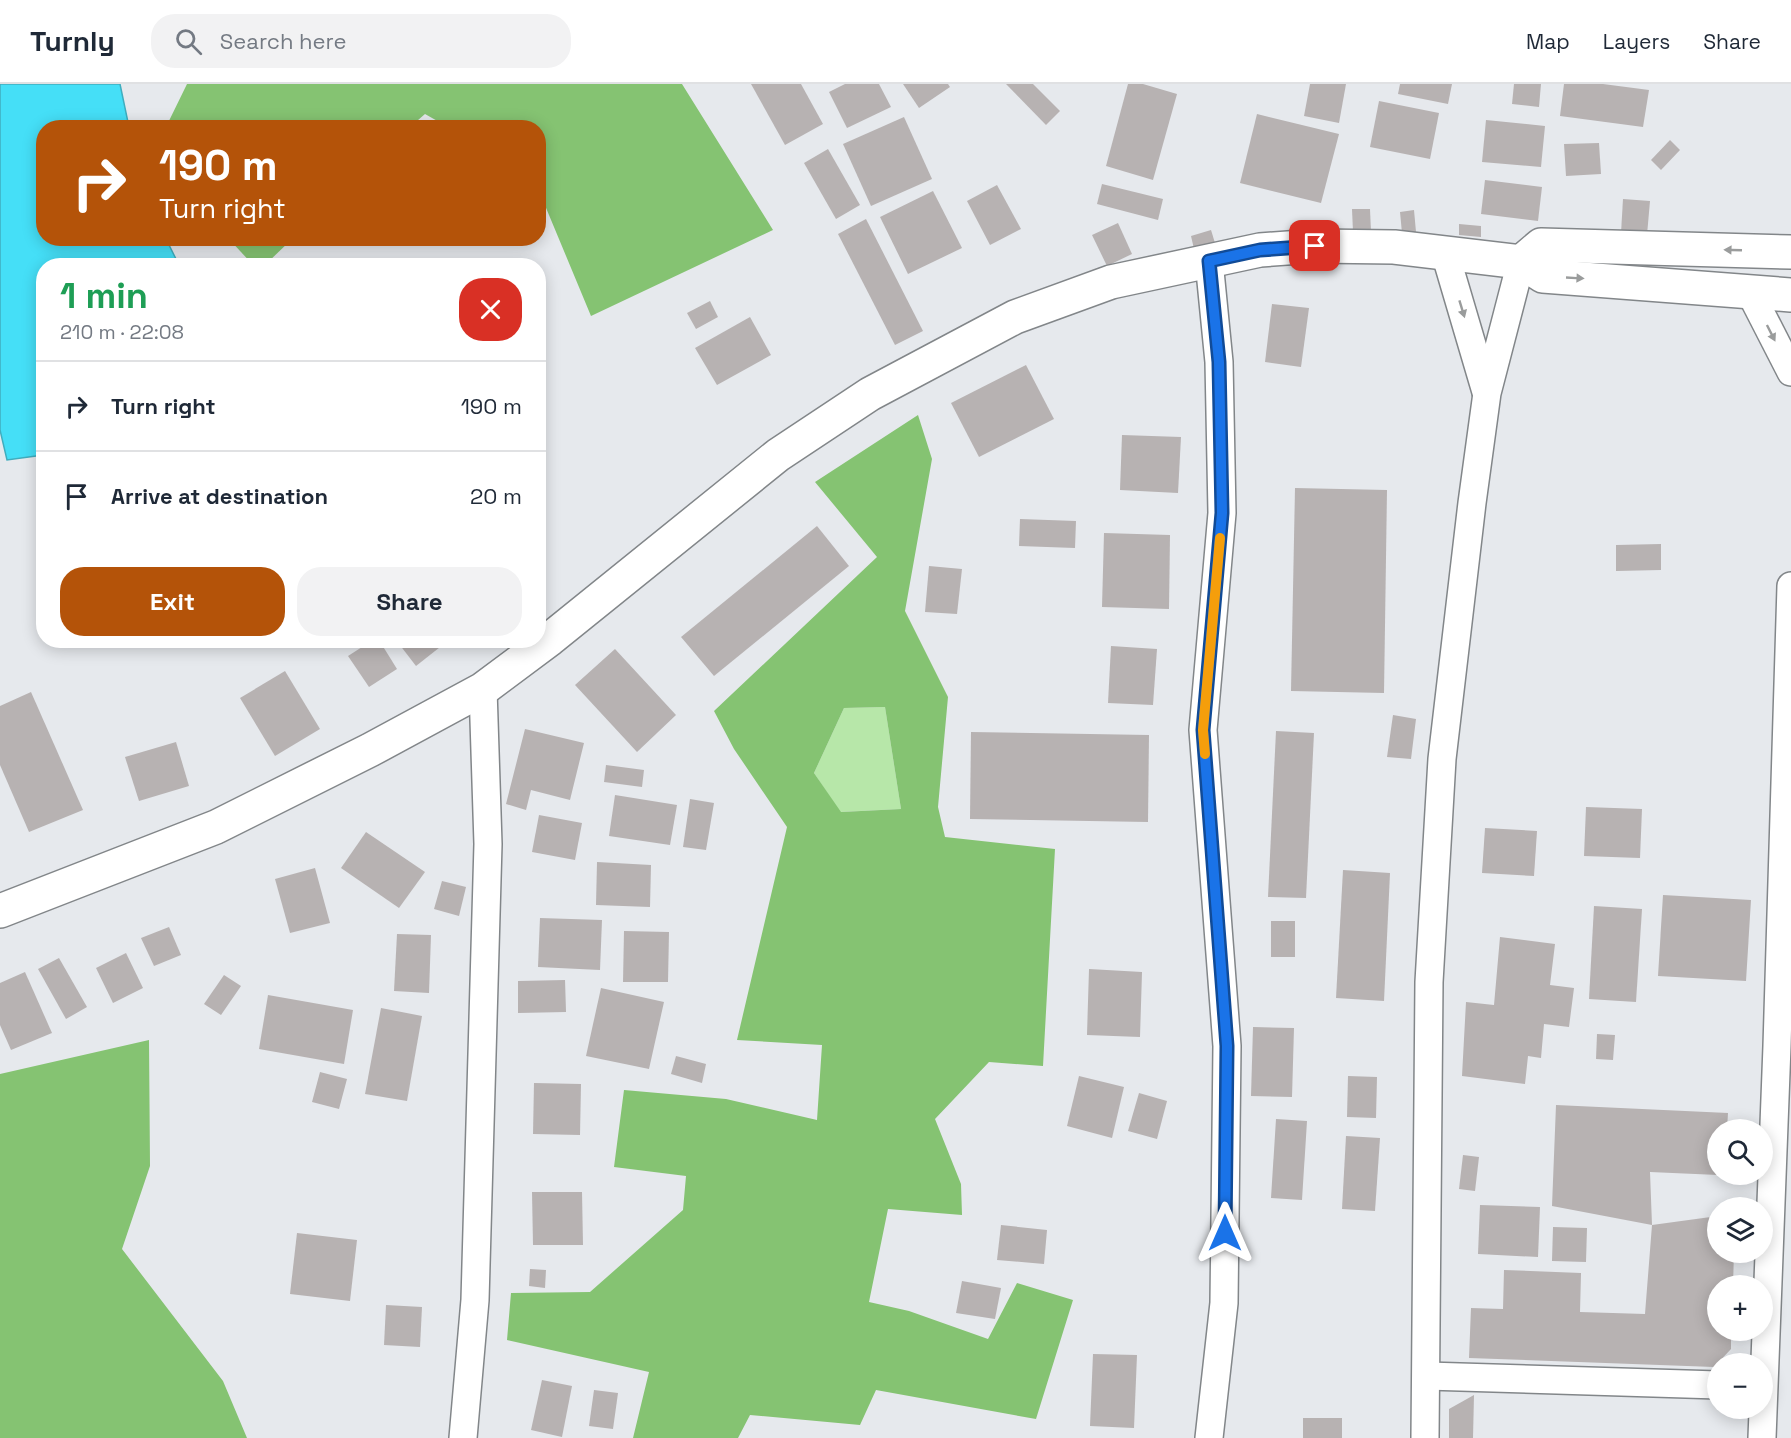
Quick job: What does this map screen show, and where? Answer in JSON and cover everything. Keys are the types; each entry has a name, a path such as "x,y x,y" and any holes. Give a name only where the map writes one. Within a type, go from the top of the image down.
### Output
{"street":[{"path":"546,642 778,455 870,394 1015,317 1111,282 1260,250 1315,246 1394,248 1445,253 1521,262 1543,276 1750,294 1788,295 1788,252 1540,245 1521,262 1487,393 1472,503 1442,770 1429,982 1425,1438"},
{"path":"1445,253 1487,393"},
{"path":"1209,261 1219,362 1222,513 1203,730 1227,1046 1224,1303 1209,1438"},
{"path":"1750,294 1791,372"},
{"path":"1764,1353 1777,1046 1791,586"},
{"path":"0,911 216,827 370,750 483,689 538,648"},
{"path":"463,1438 475,1300 488,855 483,689"},
{"path":"1427,1376 1707,1385"},
{"path":"1762,1419 1762,1438"}],"green space":[{"path":"187,84 682,84 773,230 591,316 546,208 546,120 436,120 425,114 418,120 169,120"},
{"path":"235,246 285,246 272,258 247,258"},
{"path":"918,415 932,459 905,611 948,697 938,807 945,837 1055,849 1043,1066 989,1062 935,1119 961,1184 962,1215 888,1209 869,1302 909,1311 988,1339 1017,1283 1073,1300 1036,1419 876,1390 860,1425 750,1415 738,1438 633,1438 649,1372 507,1340 511,1293 590,1292 683,1210 686,1176 614,1167 624,1090 726,1099 817,1120 822,1045 737,1040 787,827 734,749 714,711 877,557 815,482","holes":["885,707 901,809 841,812 814,773 844,708"]},
{"path":"885,707 901,809 840,812 814,773 844,708"},
{"path":"149,1040 150,1166 122,1249 223,1381 247,1438 0,1438 0,1074"}],"water":[{"path":"0,84 120,84 128,120 36,120 36,246 170,246 176,258 36,258 36,456 7,460 0,430"}],"building":[{"path":"751,84 801,84 823,124 785,145"},
{"path":"845,84 879,84 891,107 847,128 829,92"},
{"path":"903,84 948,84 950,87 919,108"},
{"path":"1006,84 1033,84 1060,111 1046,125"},
{"path":"1128,84 1143,84 1177,94 1153,180 1106,166"},
{"path":"1310,84 1346,84 1339,123 1304,116"},
{"path":"1400,84 1452,84 1448,104 1398,94"},
{"path":"1514,84 1541,84 1539,107 1512,104"},
{"path":"1564,84 1603,84 1649,90 1643,127 1560,116"},
{"path":"1379,101 1439,113 1430,159 1370,147"},
{"path":"1257,114 1339,134 1321,203 1240,183"},
{"path":"904,117 932,179 871,206 843,144"},
{"path":"1486,120 1545,126 1541,167 1482,162"},
{"path":"1670,140 1680,150 1661,170 1651,160"},
{"path":"1599,143 1601,174 1566,176 1564,144"},
{"path":"828,149 860,205 836,219 804,163"},
{"path":"1485,180 1542,187 1538,221 1481,214"},
{"path":"1102,184 1163,199 1158,220 1097,204"},
{"path":"997,185 1021,229 990,245 967,201"},
{"path":"933,191 962,248 908,274 880,217"},
{"path":"1623,199 1650,201 1647,235 1621,233"},
{"path":"1352,209 1370,209 1371,232 1353,232"},
{"path":"1414,210 1416,232 1402,233 1400,212"},
{"path":"866,219 923,331 895,345 838,234"},
{"path":"1118,223 1132,254 1107,266 1092,235"},
{"path":"1459,224 1481,226 1481,237 1459,235"},
{"path":"1211,230 1215,243 1194,249 1191,236"},
{"path":"710,301 718,317 696,329 687,313"},
{"path":"1272,304 1309,308 1301,367 1265,362"},
{"path":"750,317 771,355 717,385 695,348"},
{"path":"1026,365 1054,419 979,457 951,403"},
{"path":"1122,435 1181,437 1178,493 1120,490"},
{"path":"1295,488 1387,490 1384,693 1291,691"},
{"path":"1020,519 1076,521 1075,548 1019,546"},
{"path":"817,526 849,566 714,676 681,637"},
{"path":"1104,533 1170,535 1169,609 1102,607"},
{"path":"1661,544 1661,570 1616,571 1616,545"},
{"path":"929,566 962,569 957,614 925,612"},
{"path":"1111,646 1157,649 1153,705 1108,703"},
{"path":"360,648 384,648 397,669 369,687 348,656"},
{"path":"402,648 439,648 416,666"},
{"path":"615,649 676,715 637,752 575,685"},
{"path":"285,671 320,729 275,756 240,698"},
{"path":"31,692 83,810 29,832 0,765 0,706"},
{"path":"1393,715 1416,719 1411,759 1387,757"},
{"path":"525,729 584,743 570,800 531,790 526,810 506,804"},
{"path":"1276,731 1314,733 1306,898 1268,897"},
{"path":"971,732 1149,735 1148,822 970,819"},
{"path":"176,742 189,786 139,801 125,757"},
{"path":"606,765 644,770 642,787 604,782"},
{"path":"615,795 677,805 670,845 609,836"},
{"path":"690,799 714,803 706,850 683,847"},
{"path":"1586,807 1642,809 1640,858 1584,856"},
{"path":"539,815 582,823 575,860 532,852"},
{"path":"1485,828 1537,831 1534,876 1482,873"},
{"path":"366,832 425,872 399,908 341,868"},
{"path":"597,862 651,865 650,907 596,905"},
{"path":"315,868 330,923 290,933 275,879"},
{"path":"1343,870 1390,873 1384,1001 1336,998"},
{"path":"442,881 466,887 459,916 434,909"},
{"path":"1663,895 1751,900 1746,981 1658,976"},
{"path":"1594,906 1642,909 1636,1002 1589,999"},
{"path":"540,918 602,920 600,970 538,967"},
{"path":"1271,921 1295,921 1295,957 1271,957"},
{"path":"169,927 181,955 154,966 141,938"},
{"path":"624,931 669,932 668,982 623,982"},
{"path":"397,934 431,935 429,993 394,991"},
{"path":"1500,937 1555,944 1550,985 1574,988 1569,1027 1544,1024 1541,1058 1528,1056 1525,1084 1462,1076 1466,1002 1494,1005"},
{"path":"126,953 143,988 113,1003 96,968"},
{"path":"59,958 87,1007 66,1019 38,969"},
{"path":"1089,969 1142,972 1140,1037 1087,1035"},
{"path":"25,972 52,1033 11,1050 0,1025 0,983"},
{"path":"224,975 241,986 221,1015 204,1004"},
{"path":"565,980 566,1012 518,1013 518,981"},
{"path":"601,988 664,1002 649,1069 586,1056"},
{"path":"268,995 353,1010 344,1064 259,1049"},
{"path":"381,1008 422,1016 407,1101 365,1094"},
{"path":"1253,1027 1294,1028 1292,1097 1251,1096"},
{"path":"1597,1034 1615,1035 1613,1060 1596,1059"},
{"path":"676,1056 706,1064 702,1083 671,1074"},
{"path":"320,1072 347,1079 339,1109 312,1102"},
{"path":"1079,1076 1124,1087 1112,1138 1067,1126"},
{"path":"1348,1076 1377,1077 1376,1118 1347,1117"},
{"path":"534,1083 581,1084 580,1135 533,1134"},
{"path":"1139,1093 1167,1101 1157,1139 1128,1131"},
{"path":"1556,1105 1728,1113 1728,1119 1707,1119 1707,1175 1650,1172 1652,1225 1552,1206"},
{"path":"1276,1119 1307,1121 1302,1200 1271,1198"},
{"path":"1346,1136 1380,1138 1375,1211 1342,1209"},
{"path":"1463,1155 1479,1157 1475,1191 1459,1189"},
{"path":"532,1192 582,1192 583,1245 533,1245"},
{"path":"1480,1205 1540,1207 1538,1257 1478,1254"},
{"path":"1707,1218 1707,1263 1734,1263 1733,1275 1707,1275 1707,1341 1731,1341 1731,1349 1727,1353 1707,1353 1707,1367 1469,1358 1471,1308 1503,1309 1504,1270 1581,1273 1580,1312 1645,1314 1652,1225"},
{"path":"1001,1225 1047,1230 1044,1264 997,1260"},
{"path":"1553,1227 1587,1228 1586,1262 1552,1261"},
{"path":"297,1233 357,1240 350,1301 290,1294"},
{"path":"530,1269 546,1270 545,1288 529,1286"},
{"path":"962,1281 1001,1288 995,1319 956,1313"},
{"path":"386,1305 422,1307 420,1347 384,1345"},
{"path":"1093,1354 1137,1355 1134,1428 1090,1426"},
{"path":"542,1380 572,1386 562,1437 531,1430"},
{"path":"594,1390 618,1393 613,1429 589,1426"},
{"path":"1474,1395 1473,1438 1449,1438 1449,1409"},
{"path":"1303,1418 1342,1418 1342,1438 1303,1438"}],"slow traffic":[{"path":"1205,754 1203,730 1220,538"}],"route":[{"path":"1225,1233 1227,1046 1203,730 1222,513 1219,362 1209,261 1260,250 1315,246"}]}
